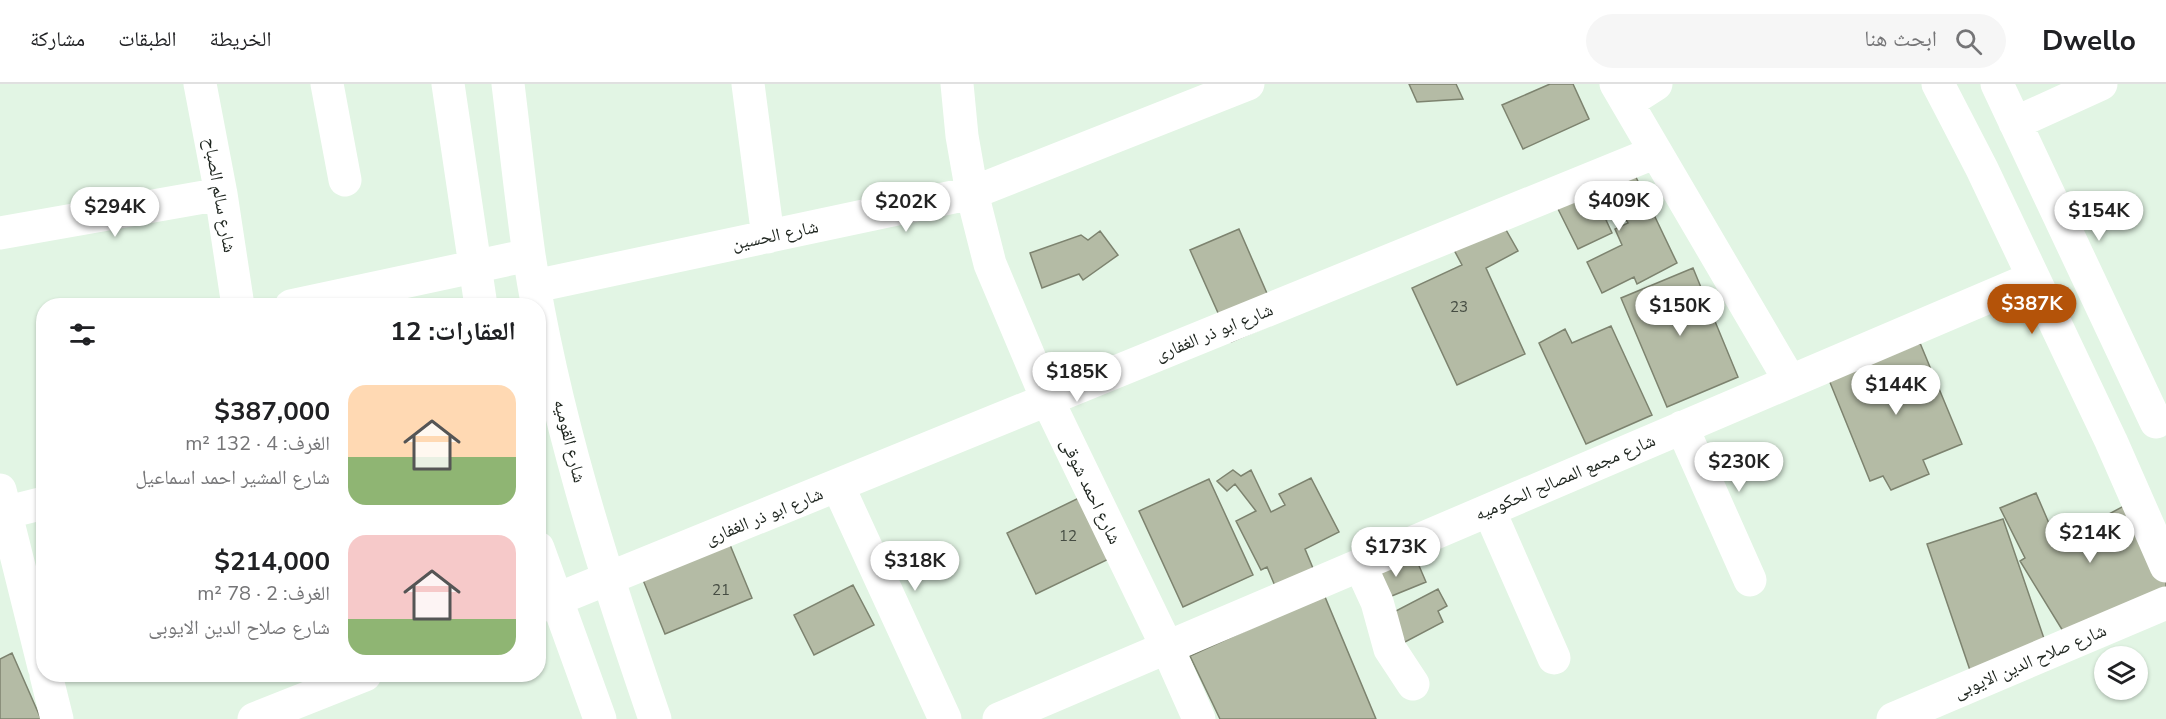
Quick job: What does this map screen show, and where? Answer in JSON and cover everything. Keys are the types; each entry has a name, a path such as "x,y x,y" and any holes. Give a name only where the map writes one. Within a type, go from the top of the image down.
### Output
{"street":[{"name":"شارع سالم الصباح","path":"200,84 221,194 237,298"},
{"path":"327,84 345,180"},
{"path":"448,84 480,298"},
{"name":"شارع القوميه","path":"508,84 537,298"},
{"path":"748,84 768,237"},
{"name":"شارع احمد شوقى","path":"957,84 962,136 972,193 990,264 1047,399 1167,647 1199,719"},
{"name":"شارع الحسين","path":"328,298 474,266 532,271 768,237 972,193 1248,84"},
{"path":"1656,84 1622,93 1790,381"},
{"path":"1938,84 1982,169 2111,441 2166,566"},
{"path":"1997,84 2161,420 2111,441"},
{"path":"1982,169 2021,136 2101,84"},
{"name":"شارع ابو ذر الغفارى","path":"547,603 1656,152"},
{"path":"0,232 221,194"},
{"name":"شارع مجمع المصالح الحكوميه","path":"999,719 2033,278"},
{"name":"شارع القوميه","path":"546,345 567,434 608,579 655,719"},
{"path":"1682,427 1750,580"},
{"path":"838,486 945,719"},
{"path":"36,504 1,506 36,637"},
{"path":"1489,510 1554,658"},
{"path":"1360,565 1377,602 1390,649 1413,684"},
{"path":"547,603 600,719"},
{"name":"شارع صلاح الدين الايوبى","path":"1893,719 2166,603"},
{"path":"48,682 57,719"},
{"path":"254,719 325,682"}],"building":[{"path":"1409,84 1456,84 1463,99 1417,102"},
{"path":"1550,84 1573,84 1589,119 1523,149 1502,105"},
{"path":"1634,173 1677,263 1637,284 1634,277 1602,293 1587,262 1622,245 1615,229 1628,223 1622,213 1606,220 1612,233 1578,249 1556,205"},
{"path":"1501,221 1518,251 1486,268 1525,354 1457,385 1412,288 1462,265 1453,248"},
{"path":"1239,229 1279,321 1231,342 1190,250"},
{"path":"1100,231 1118,255 1083,280 1079,274 1042,288 1030,253 1081,235 1088,240"},
{"path":"1693,268 1738,377 1667,407 1621,298"},
{"path":"1611,326 1652,415 1586,444 1539,343 1565,329 1572,343"},
{"path":"1920,343 1962,444 1923,460 1929,474 1891,490 1883,476 1870,481 1829,380"},
{"path":"1233,470 1241,476 1251,470 1271,512 1285,505 1279,494 1311,478 1339,532 1305,549 1376,719 1220,719 1190,656 1286,612 1267,567 1261,570 1236,521 1256,511 1235,484 1227,491 1217,481"},
{"path":"1209,479 1253,575 1183,607 1139,511"},
{"path":"2036,493 2057,542 2135,500 2166,560 2166,596 2066,636 2020,561 2025,558 2000,508"},
{"path":"1085,495 1115,556 1036,594 1007,533"},
{"path":"2003,519 2049,653 1973,679 1927,544"},
{"path":"728,540 752,598 665,634 641,575"},
{"path":"1414,554 1426,582 1377,602 1365,575"},
{"path":"853,585 874,625 814,655 794,615"},
{"path":"1438,589 1447,606 1438,611 1443,622 1405,642 1390,614"},
{"path":"12,653 41,719 0,719 0,659"}]}
